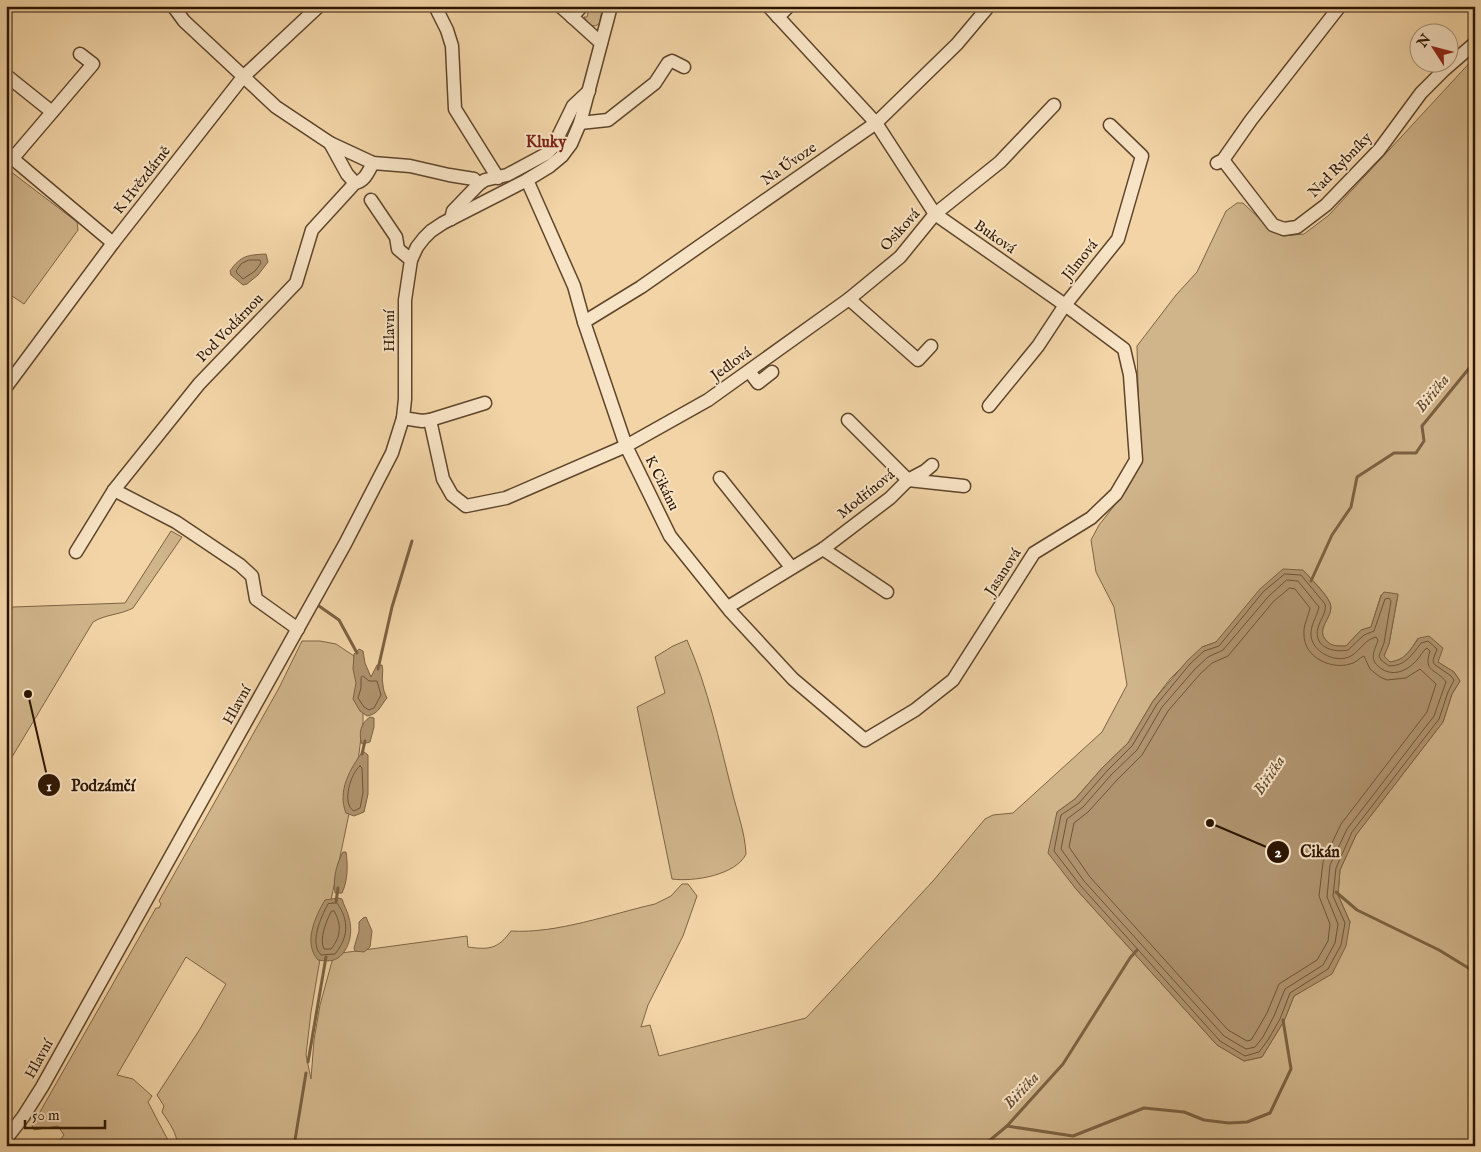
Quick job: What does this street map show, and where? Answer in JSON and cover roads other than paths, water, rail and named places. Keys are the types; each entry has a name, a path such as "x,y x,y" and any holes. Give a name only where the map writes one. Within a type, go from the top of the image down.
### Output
{"street":[{"path":"173,6 184,21 276,107 330,142 373,163 410,166 474,179 479,184"},
{"name":"K Hvězdárně","path":"6,387 113,243 243,77 319,6"},
{"path":"435,6 447,30 452,46 455,109 498,178"},
{"path":"560,6 601,43"},
{"path":"572,17 582,6"},
{"name":"Hlavní","path":"6,1138 23,1117 42,1087 298,629 392,453 403,418 405,399 405,300 411,260 417,247 431,231 527,180 562,156 571,144 580,123 611,6"},
{"name":"Buková","path":"768,6 876,123 935,214 1065,305 1124,349"},
{"path":"778,17 788,6"},
{"name":"Na Úvoze","path":"584,322 641,287 876,123 957,44 989,6"},
{"name":"Nad Rybníky","path":"1340,6 1220,162 1273,225 1284,229 1297,227 1326,204 1372,157 1422,93 1444,70 1475,43"},
{"path":"80,54 93,64 52,112 10,156 113,243"},
{"path":"580,123 608,120 654,83 668,63 672,61 684,67"},
{"path":"7,76 52,112"},
{"name":"Hlavní","path":"451,220 453,211 479,184 485,180 508,175 546,154 554,147 573,106 589,91"},
{"name":"Osiková","path":"849,299 900,257 935,214 1000,162 1054,105"},
{"name":"Jilmová","path":"989,406 1038,346 1065,305 1118,239 1142,156 1110,125"},
{"path":"330,142 354,183"},
{"name":"Pod Vodárnou","path":"76,552 114,490 198,384 296,283 312,230 354,183 361,182 373,163"},
{"name":"K Cikánu","path":"527,180 574,286 584,322 626,446 670,536 728,607 793,679 865,740"},
{"path":"371,200 396,237 398,249 411,260"},
{"path":"849,299 918,360 931,346"},
{"name":"Jedlová","path":"430,420 443,479 452,495 466,506 506,498 626,446 708,400 849,299"},
{"name":"Jasanová","path":"865,740 915,710 953,680 1034,553 1091,518 1116,494 1136,460 1130,375 1124,349"},
{"path":"749,371 758,383 772,372"},
{"path":"403,418 422,421 430,420 485,403"},
{"name":"Modřínová","path":"728,607 823,549 890,498 908,480 848,420"},
{"path":"908,480 925,471 932,464"},
{"path":"720,478 792,567"},
{"path":"908,480 964,486"},
{"path":"114,490 176,522 240,565 252,576 256,599 298,629"},
{"path":"823,549 887,592"}],"water":[{"path":"266,254 268,262 258,275 247,284 243,285 231,275 230,271 241,259"},
{"path":"1283,569 1303,570 1330,603 1331,608 1324,626 1323,635 1327,642 1334,646 1346,646 1361,630 1371,627 1384,592 1398,594 1389,644 1384,656 1390,662 1400,659 1407,654 1419,638 1429,636 1443,648 1438,662 1454,672 1460,681 1452,694 1443,722 1356,835 1340,870 1338,895 1350,922 1346,946 1332,974 1294,996 1284,1021 1262,1057 1244,1061 1217,1045 1076,889 1048,853 1057,812 1075,799 1103,767 1128,743 1153,701 1187,661 1202,647 1216,642 1260,589"},
{"path":"359,649 363,651 365,663 371,677 377,665 382,665 383,687 387,698 377,712 367,716 360,711 353,699 356,683 353,669 354,654"},
{"path":"370,717 374,718 374,727 370,742 362,744 361,729 364,722"},
{"path":"363,751 368,755 368,794 364,812 354,816 346,813 343,797 344,788 346,780"},
{"path":"343,852 346,852 347,862 345,883 342,893 335,893 334,882"},
{"path":"342,899 350,923 351,929 348,945 336,959 331,961 318,960 311,946 314,922 325,900"},
{"path":"366,917 372,931 370,947 364,952 355,951 359,922"}],"waterway":[{"name":"Biřička","path":"1311,581 1332,535 1351,507 1357,477 1394,453 1416,453 1424,441 1422,426 1475,361"},
{"path":"378,669 392,607 412,541"},
{"path":"319,606 339,620 357,653"},
{"path":"362,754 365,741"},
{"path":"336,902 338,888"},
{"path":"1336,892 1357,910 1439,950 1475,972"},
{"name":"Biřička","path":"983,1146 1007,1126 1063,1064 1130,958 1137,950"},
{"path":"308,1062 326,957"},
{"path":"1007,1126 1073,1136 1144,1108 1184,1112 1204,1120 1229,1123 1247,1122 1270,1113 1291,1069 1283,1020"},
{"path":"294,1146 306,1073"}],"place":[{"name":"Podzámčí","path":"28,694"},
{"name":"Cikán","path":"1210,823"}],"district":[{"name":"Kluky","path":"546,143"}]}
